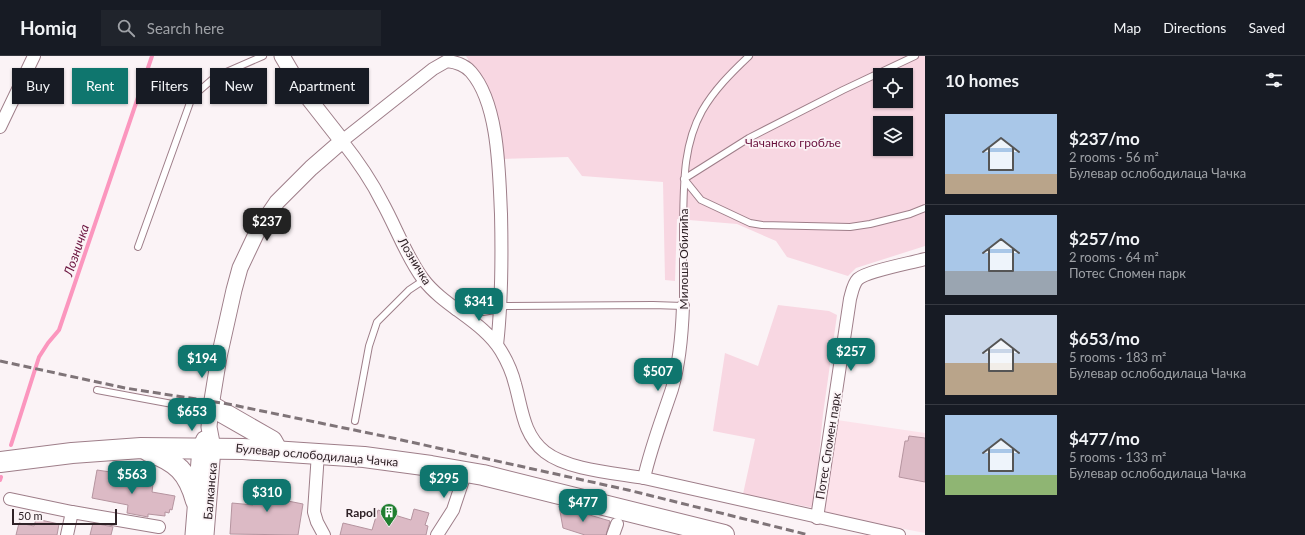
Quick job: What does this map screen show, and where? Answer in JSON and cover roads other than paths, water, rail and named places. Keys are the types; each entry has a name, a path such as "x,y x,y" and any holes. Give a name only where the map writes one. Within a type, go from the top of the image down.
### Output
{"main road":[{"path":"211,409 272,441 277,450"},
{"path":"141,448 166,458 178,466 189,480 196,501"},
{"name":"Булевар ослободилаца Чачка","path":"0,462 72,453 141,448 277,450 364,457 466,471 724,535"}],"street":[{"path":"0,127 34,56"},
{"name":"Лозничка","path":"282,56 302,90 373,184 412,260 424,280 433,290 485,332 498,345 512,373 527,428 534,440 544,451 561,461 603,471 644,478"},
{"path":"207,448 219,357 232,297 246,254 258,230 277,202 311,168 447,59 459,63 471,72 486,98 494,126 500,192 501,306 498,345"},
{"name":"Потес Спомен парк","path":"817,518 853,287 858,279 869,273 925,259"},
{"path":"456,309 476,310 501,306"},
{"name":"Милоша Обилића","path":"644,478 655,438 672,388 678,362 683,306"},
{"name":"Балканска","path":"204,535 196,501 207,448"},
{"name":"Балканска","path":"204,535 207,448"},
{"path":"318,453 314,512 317,522 324,535"},
{"path":"437,535 453,510 466,471"},
{"name":"Потес Спомен парк","path":"644,478 817,518 899,535"},
{"path":"10,499 72,512 159,527"},
{"path":"67,535 72,512"}],"lane":[{"path":"138,247 192,97 215,77 263,56"},
{"name":"Милоша Обилића","path":"683,306 684,179 687,154 692,133 701,113 713,94 748,56"},
{"path":"915,56 843,90 749,138 684,179 701,200 750,223 762,225 850,227 870,224 910,214 925,208"},
{"path":"355,421 369,346 377,322 409,290 424,280"},
{"path":"501,306 683,306"},
{"path":"97,390 211,409"}],"waterway":[{"name":"Лозничка","path":"11,445 39,357 59,330 152,56"}],"railway":[{"path":"0,361 125,388 228,404 388,437 628,490 809,535"}],"place":[{"name":"Rapol","path":"389,527"}],"park label":[{"name":"Чачанско гробље","path":"793,142"}]}
